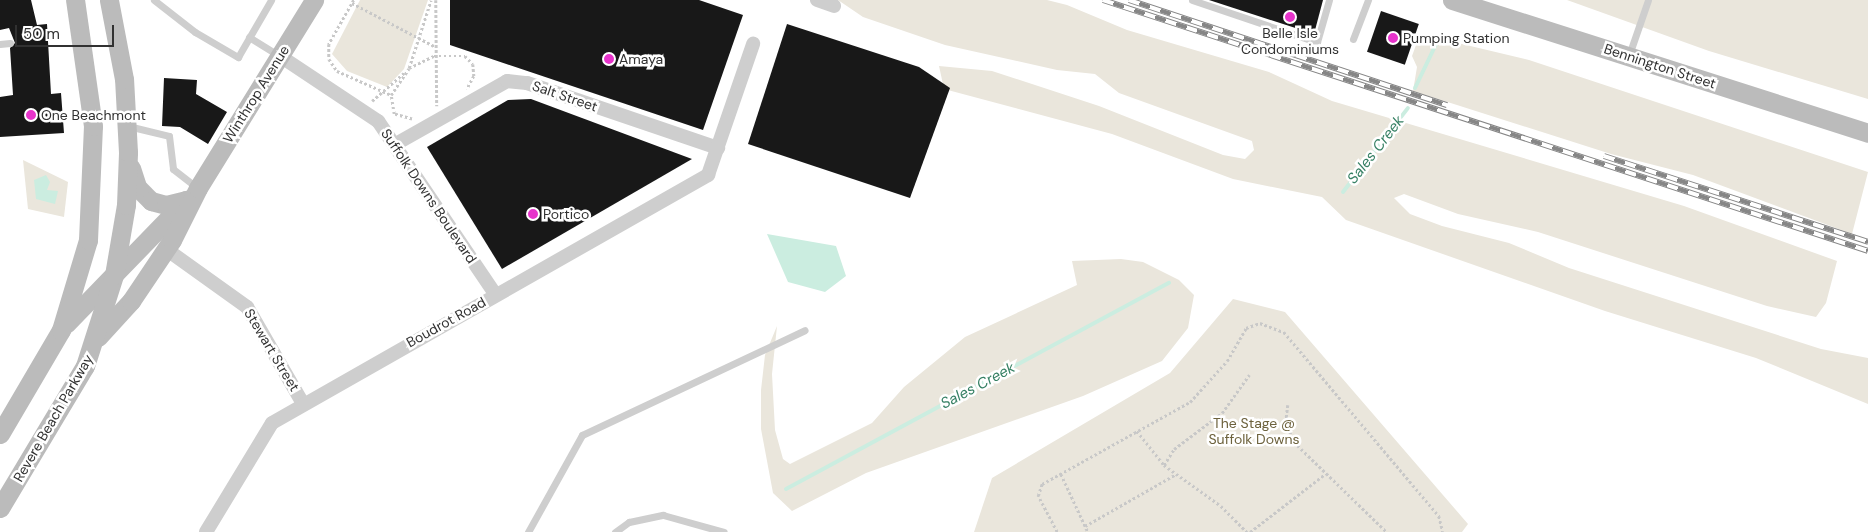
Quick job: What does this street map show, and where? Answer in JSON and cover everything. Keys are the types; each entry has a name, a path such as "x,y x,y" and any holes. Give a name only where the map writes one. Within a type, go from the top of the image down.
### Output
{"main road":[{"path":"0,434 61,330 84,261 93,188 91,102 75,0"},
{"name":"Revere Beach Parkway","path":"0,508 68,397 98,338 114,275 126,206 128,126 109,0"},
{"name":"Winthrop Avenue","path":"98,338 132,301 166,249 192,194 314,0"},
{"name":"Bennington Street","path":"1452,0 1868,133"},
{"path":"128,152 135,184 145,197 162,204 192,194"},
{"name":"Winthrop Avenue","path":"61,330 192,194"}],"street":[{"path":"817,0 834,6"},
{"name":"Boudrot Road","path":"206,532 272,423 302,402 708,175 753,44"},
{"name":"Suffolk Downs Boulevard","path":"280,56 378,121 496,294"},
{"name":"Salt Street","path":"394,145 507,81 527,83 718,148"},
{"name":"Stewart Street","path":"166,249 247,307 302,402"}],"lane":[{"path":"154,0 195,32 238,57 271,0"},
{"path":"1192,0 1317,42 1328,0"},
{"path":"1352,40 1368,0"},
{"path":"1628,56 1648,0"},
{"path":"249,37 280,56"},
{"path":"0,44 10,43"},
{"path":"128,126 169,136 173,169 192,194"},
{"path":"528,532 582,435 805,330"},
{"path":"615,532 629,522 664,515 724,532"}],"path":[{"path":"416,120 394,114 391,95 410,68 422,36 431,0"},
{"path":"436,0 434,56 439,84 437,108"},
{"path":"391,95 337,71 329,59 329,44 353,2 422,36 434,46"},
{"path":"385,92 410,68 434,56 465,56 473,64 474,76 466,91"},
{"path":"1057,532 1038,496 1042,484 1190,402 1227,361 1246,328 1273,324 1439,516 1443,532"},
{"path":"1164,465 1174,449 1222,413 1249,375"},
{"path":"1288,405 1286,422 1294,442 1387,532"},
{"path":"1137,431 1164,465 1221,506 1248,532 1325,474"},
{"path":"1060,474 1088,532"},
{"path":"1085,526 1176,474"}],"green space":[{"path":"360,0 428,0 404,69 387,87 347,71 332,54"},
{"path":"838,0 1047,0 1067,5 1127,30 1269,72 1332,101 1684,206 1837,261 1826,303 1816,317 1767,306 1538,232 1458,214 1404,194 1394,198 1410,214 1442,226 1509,243 1569,268 1821,349 1868,358 1868,404 1756,358 1605,311 1346,220 1322,197 1233,179 1112,134 944,89 939,66 992,71 1099,106 1223,155 1245,159 1254,150 1252,141 1119,93 1095,74 1057,70 945,45 863,17"},
{"path":"1567,0 1868,0 1868,99 1709,51"},
{"path":"1420,34 1529,60 1868,172 1852,234 1693,175 1611,154 1413,91 1417,67 1412,56"},
{"path":"23,160 68,182 64,217 28,209"},
{"path":"1121,259 1143,262 1179,280 1194,295 1188,328 1162,361 1083,396 866,473 792,511 773,493 761,429 761,390 765,355 777,326 772,374 775,430 783,459 790,464 872,423 904,387 965,337 1077,285 1072,261"},
{"name":"The Stage @ Suffolk Downs","path":"1233,299 1285,312 1468,524 1462,532 974,532 992,478 1170,373"}],"shaded area":[{"path":"46,175 50,182 47,190 58,191 55,204 36,199 34,180"},
{"path":"767,234 836,246 846,276 825,292 788,282"}],"building":[{"name":"One Beachmont","path":"0,0 31,0 37,25 47,24 51,94 61,93 64,133 0,137 0,97 13,95 10,48 15,43 9,28 0,30"},
{"name":"Amaya","path":"450,0 699,0 743,15 703,130 450,45"},
{"name":"Belle Isle Condominiums","path":"1209,0 1323,0 1314,34"},
{"name":"Pumping Station","path":"1381,11 1419,24 1405,65 1367,52"},
{"path":"787,24 919,67 950,88 910,198 748,144"},
{"path":"164,78 197,80 196,94 227,112 208,144 180,127 162,126"},
{"name":"Portico","path":"531,99 692,159 502,269 427,147 508,100"}],"waterway":[{"name":"Sales Creek","path":"1415,88 1437,42"},
{"name":"Sales Creek","path":"1343,192 1408,108"},
{"name":"Sales Creek","path":"786,489 1169,283"}],"railway":[{"path":"1103,0 1868,251"},
{"path":"1129,0 1447,105"},
{"path":"1604,156 1868,242"}],"place":[{"name":"Belle Isle Condominiums","path":"1290,17"},
{"name":"Pumping Station","path":"1393,38"},
{"name":"Amaya","path":"609,59"},
{"name":"One Beachmont","path":"31,115"},
{"name":"Portico","path":"533,214"}]}
